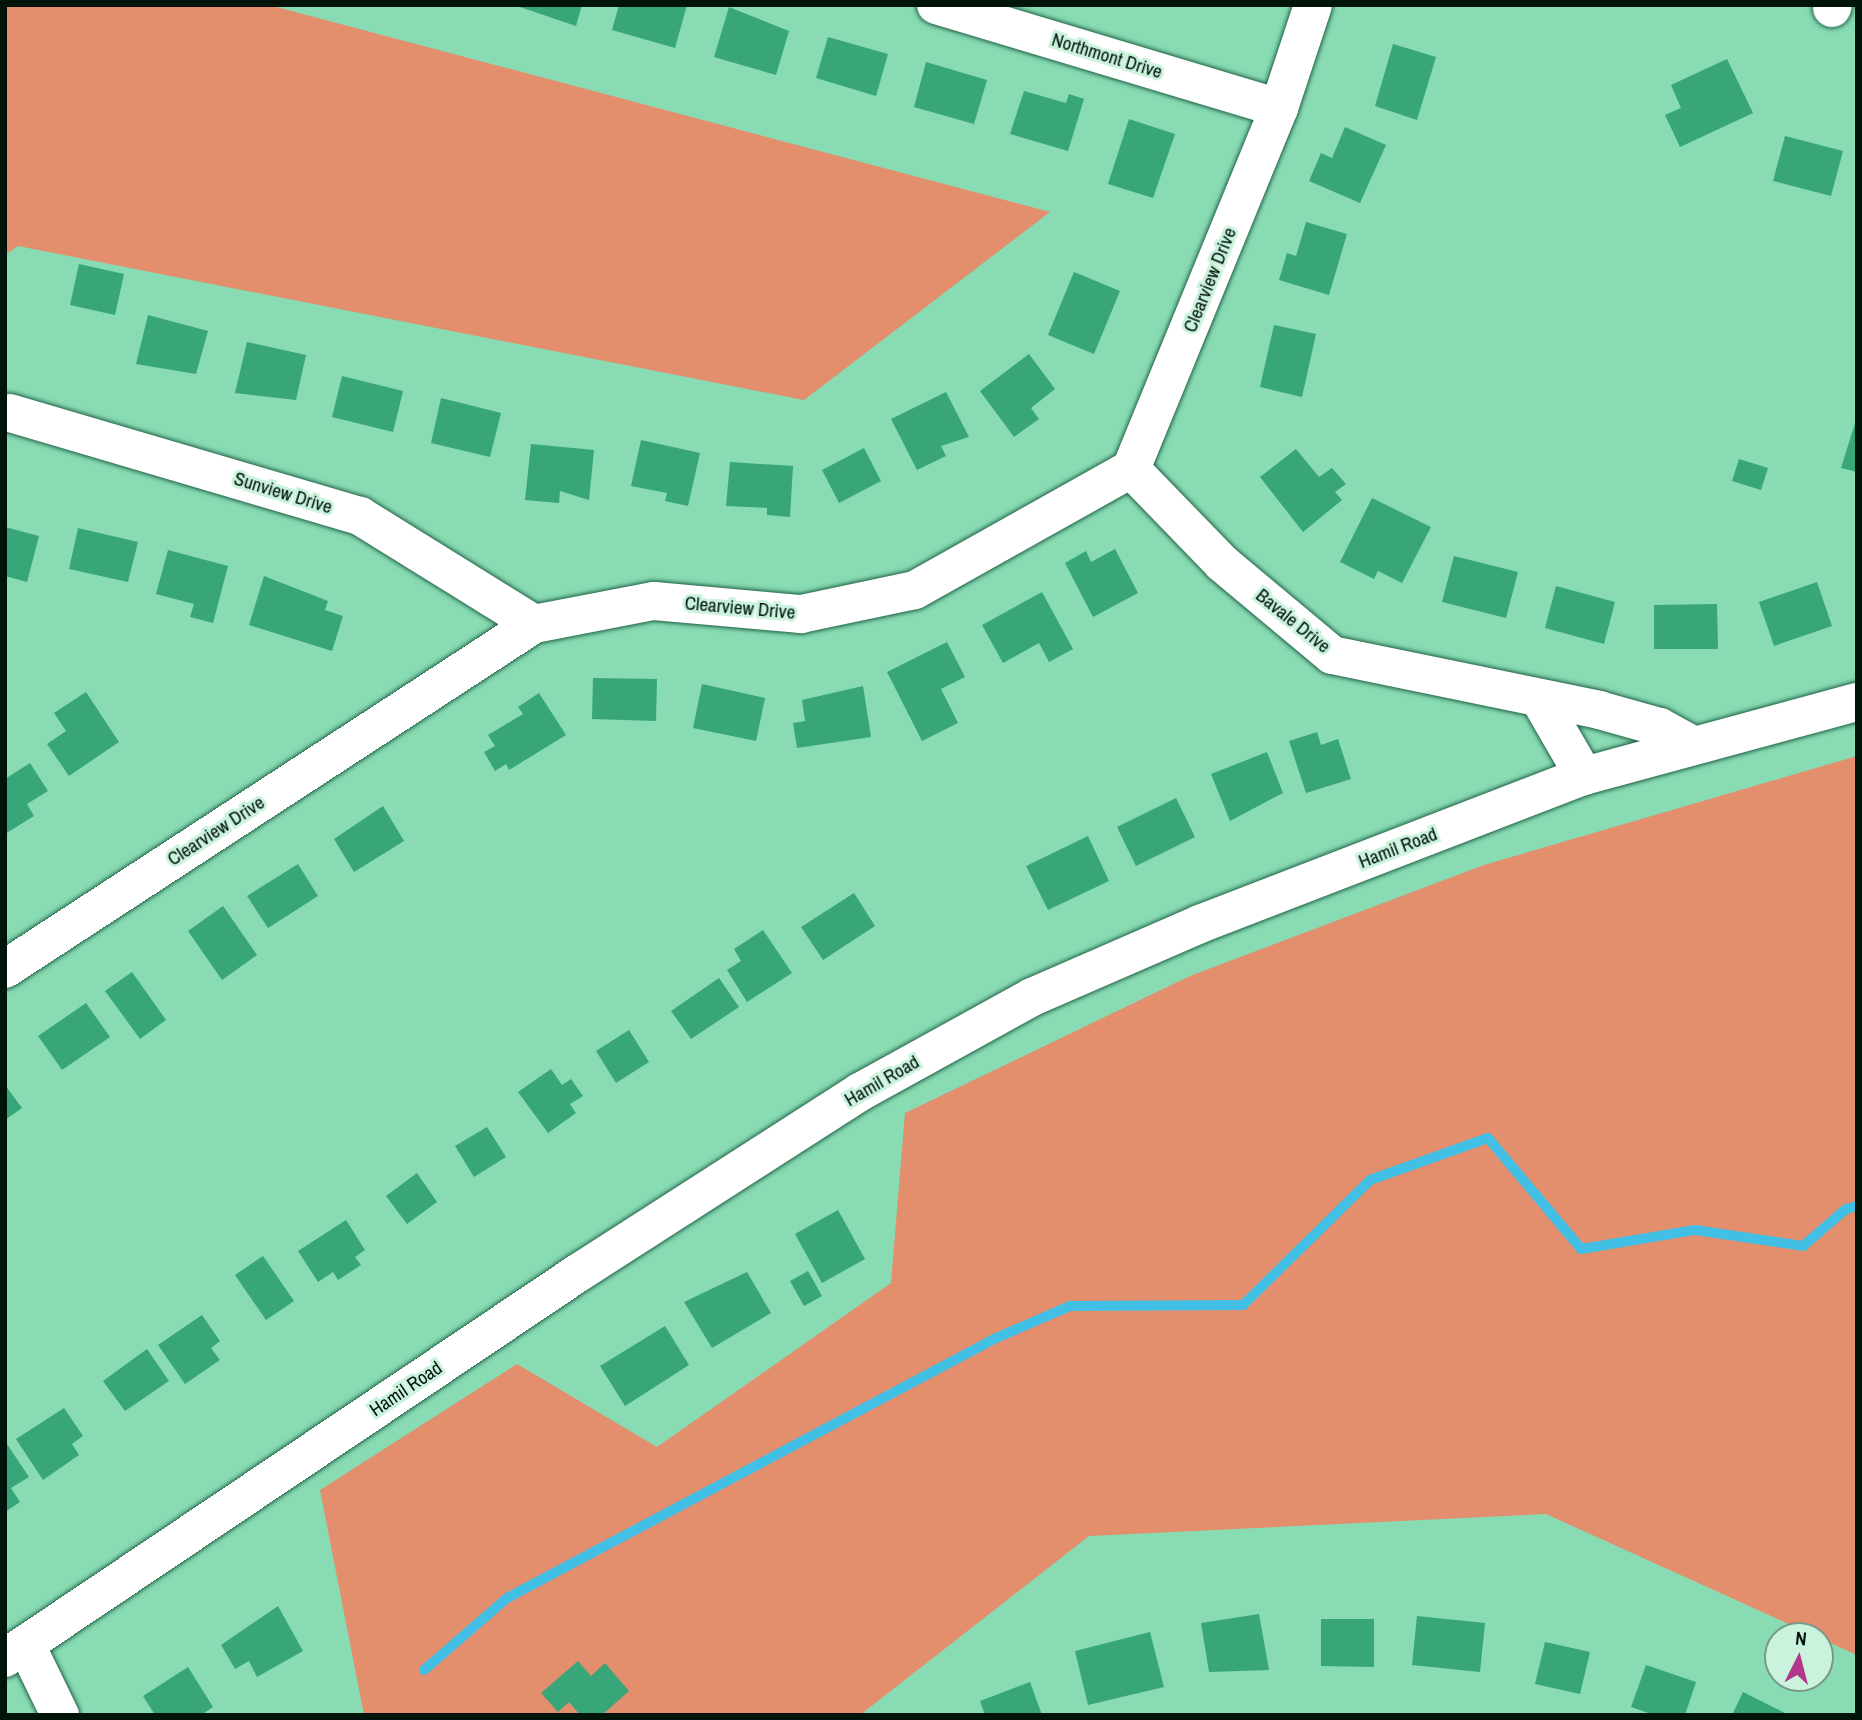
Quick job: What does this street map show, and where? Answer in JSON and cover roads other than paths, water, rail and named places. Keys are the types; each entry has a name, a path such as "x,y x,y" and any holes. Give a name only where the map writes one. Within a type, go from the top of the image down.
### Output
{"street":[{"name":"Northmont Drive","path":"936,5 1279,108"},
{"name":"Clearview Drive","path":"5,969 534,624 654,601 801,614 915,590 1131,469 1279,108 1312,5"},
{"name":"Sunview Drive","path":"10,413 360,516 534,624"},
{"name":"Bavale Drive","path":"1131,469 1222,563 1332,655 1660,727 1692,745"},
{"path":"1540,700 1584,776"},
{"name":"Hamil Road","path":"16,1652 578,1273 860,1092 1056,986 1584,776 1857,702"},
{"path":"16,1652 60,1715"}],"waterway":[{"path":"424,1670 507,1598 996,1338 1070,1306 1243,1305 1370,1180 1488,1138 1581,1249 1695,1230 1803,1246 1846,1209 1857,1206"}]}
